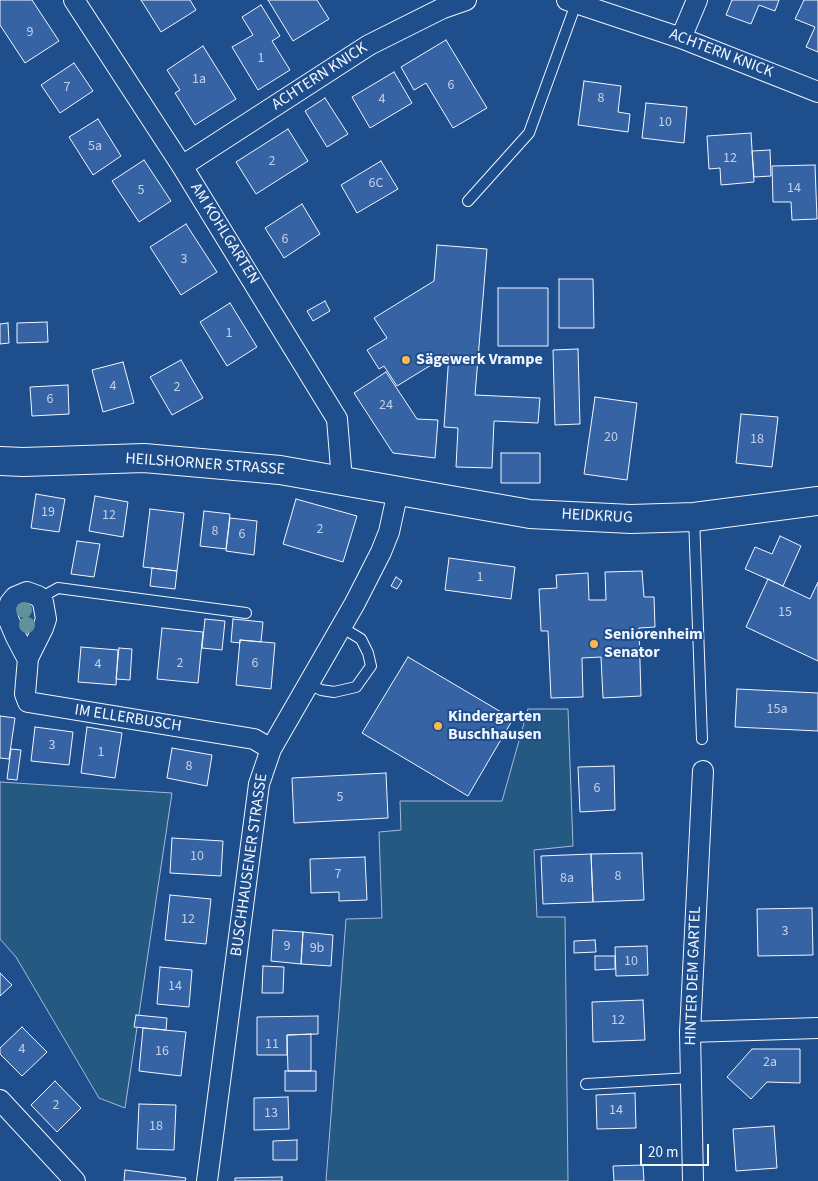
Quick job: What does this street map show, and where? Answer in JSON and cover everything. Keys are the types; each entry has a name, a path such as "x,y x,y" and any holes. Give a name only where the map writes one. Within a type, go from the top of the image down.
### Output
{"main road":[{"name":"HEILSHORNER STRASSE","path":"0,461 30,462 144,458 280,470 388,489"},
{"name":"HEIDKRUG","path":"388,489 530,514 631,519 694,517 780,508 818,501"}],"street":[{"name":"AM KOHLGARTEN","path":"74,0 182,166 337,419 342,480"},
{"name":"ACHTERN KNICK","path":"182,166 370,45 443,8 466,0"},
{"path":"681,38 697,0"},
{"name":"ACHTERN KNICK","path":"574,1 681,38 818,92"},
{"name":"BUSCHHAUSENER STRASSE","path":"207,1181 259,784 271,749 382,552 389,532 388,489"},
{"path":"28,658 12,629 7,616 8,610 10,603 21,593 32,593 40,598"},
{"name":"IM ELLERBUSCH","path":"40,598 45,611 45,624 28,658 25,694 28,702 254,739 271,749"},
{"name":"HINTER DEM GARTEL","path":"693,1181 690,1032 703,771"},
{"path":"690,1032 818,1028"},
{"path":"0,1100 75,1181"}],"lane":[{"path":"468,201 530,133 574,1"},
{"path":"694,517 702,739"},
{"path":"40,598 58,588 246,613"},
{"path":"309,684 321,690 334,692 356,687 371,666 368,653 361,639 341,627"},
{"path":"586,1084 691,1078"}],"shaded area":[{"path":"528,709 568,709 573,846 534,850 537,917 565,917 568,1181 326,1181 346,919 382,918 379,832 401,830 400,801 502,801"},
{"path":"0,782 172,793 125,1108 99,1098 16,957 0,939"}],"building":[{"path":"0,0 32,0 59,41 25,63 0,25"},
{"path":"141,0 190,0 196,10 161,32"},
{"path":"268,0 317,0 329,19 293,41"},
{"path":"732,0 779,0 775,11 759,5 751,24 726,15"},
{"path":"804,0 818,0 818,52 806,47 815,27 795,19"},
{"path":"261,5 280,36 272,41 290,70 258,90 232,47 253,35 242,17"},
{"path":"446,40 487,108 453,128 426,83 414,90 401,67"},
{"path":"203,46 236,99 195,125 175,93 180,90 167,70"},
{"path":"74,63 93,91 60,113 41,85"},
{"path":"394,72 412,103 370,128 352,97"},
{"path":"584,81 621,86 618,112 630,114 628,132 578,125"},
{"path":"325,98 348,134 327,147 305,111"},
{"path":"646,103 687,107 684,143 642,138"},
{"path":"98,119 121,156 93,175 69,137"},
{"path":"288,129 308,161 256,194 236,162"},
{"path":"751,133 754,182 721,185 720,168 709,169 707,136"},
{"path":"770,150 771,176 754,177 752,151"},
{"path":"144,160 171,201 139,222 112,181"},
{"path":"381,161 398,189 357,213 341,185"},
{"path":"815,165 817,219 792,220 791,202 773,202 772,166"},
{"path":"302,204 320,234 284,258 265,228"},
{"path":"186,224 217,272 181,295 150,247"},
{"name":"Sägewerk Vrampe","path":"437,245 487,249 475,395 540,398 538,423 494,421 492,468 456,467 458,428 444,427 449,354 397,386 384,366 379,369 367,350 387,338 374,318 434,281"},
{"path":"559,279 593,279 594,328 559,328"},
{"path":"498,288 548,288 548,346 498,346"},
{"path":"325,301 330,311 313,321 307,311"},
{"path":"230,303 257,347 227,366 200,322"},
{"path":"47,322 48,342 17,343 17,323"},
{"path":"8,323 9,343 0,344 0,324"},
{"path":"578,349 580,424 555,425 553,350"},
{"path":"181,360 203,398 172,415 150,377"},
{"path":"123,362 134,403 103,412 92,370"},
{"path":"386,372 417,419 438,420 435,458 393,453 354,393"},
{"path":"68,385 69,414 32,416 30,387"},
{"path":"595,397 637,403 627,480 584,474"},
{"path":"741,414 778,417 772,467 736,463"},
{"path":"501,453 540,453 540,483 501,483"},
{"path":"36,494 65,499 59,532 31,528"},
{"path":"95,496 128,502 123,537 89,531"},
{"path":"296,499 357,516 343,562 283,544"},
{"path":"150,509 184,513 177,571 143,567"},
{"path":"204,511 230,514 226,549 200,546"},
{"path":"230,518 257,521 254,555 226,551"},
{"path":"780,536 801,546 783,586 745,569 755,547 772,554"},
{"path":"77,541 100,544 94,577 71,574"},
{"path":"449,558 515,567 511,599 445,590"},
{"path":"152,568 177,571 175,589 150,586"},
{"name":"Seniorenheim Senator","path":"642,571 644,597 654,597 655,627 639,628 641,696 603,698 601,657 582,658 583,697 551,698 548,631 541,631 539,589 557,588 556,575 588,573 589,600 606,600 605,572"},
{"path":"396,577 402,581 397,589 391,586"},
{"path":"768,579 810,599 818,582 818,661 746,627"},
{"path":"205,619 225,621 222,650 202,648"},
{"path":"233,619 263,622 261,642 240,640 240,643 231,642"},
{"path":"162,628 203,632 198,683 157,679"},
{"path":"240,640 275,643 271,689 236,685"},
{"path":"81,647 118,650 116,685 78,682"},
{"path":"119,648 132,649 130,680 116,679"},
{"name":"Kindergarten Buschhausen","path":"408,657 513,719 468,796 362,733"},
{"path":"737,689 818,693 818,731 735,727"},
{"path":"0,716 15,718 9,759 0,758"},
{"path":"35,727 73,732 69,765 31,761"},
{"path":"87,727 122,733 115,778 81,773"},
{"path":"172,748 212,755 207,786 167,778"},
{"path":"11,749 21,750 17,780 7,779"},
{"path":"614,766 615,810 580,812 578,767"},
{"path":"386,773 388,818 294,823 292,778"},
{"path":"172,838 223,841 221,876 170,873"},
{"path":"642,853 644,900 593,902 591,854"},
{"path":"591,854 593,902 543,904 541,856"},
{"path":"365,857 367,900 339,901 339,892 311,893 310,859"},
{"path":"170,895 211,899 206,944 165,940"},
{"path":"812,908 813,955 758,956 757,909"},
{"path":"273,930 303,932 301,964 271,961"},
{"path":"303,932 333,935 331,966 301,964"},
{"path":"595,940 596,952 574,953 574,941"},
{"path":"647,946 648,975 616,976 615,947"},
{"path":"595,956 615,956 615,969 595,970"},
{"path":"263,966 284,967 283,993 262,993"},
{"path":"160,967 192,970 189,1007 157,1004"},
{"path":"0,973 12,985 0,996"},
{"path":"643,1000 645,1040 593,1042 592,1002"},
{"path":"136,1015 167,1018 166,1030 134,1027"},
{"path":"318,1016 318,1034 287,1035 287,1055 257,1055 257,1017"},
{"path":"22,1027 47,1052 22,1076 0,1054 0,1048"},
{"path":"143,1028 186,1032 181,1076 139,1071"},
{"path":"311,1034 311,1071 288,1071 287,1035"},
{"path":"752,1049 800,1049 800,1083 767,1082 751,1099 727,1077"},
{"path":"285,1071 316,1071 316,1091 285,1091"},
{"path":"55,1081 81,1108 57,1132 31,1105"},
{"path":"635,1093 636,1128 597,1129 596,1095"},
{"path":"288,1097 289,1129 254,1130 254,1098"},
{"path":"139,1104 176,1105 174,1150 137,1149"},
{"path":"774,1126 777,1168 736,1171 733,1129"},
{"path":"297,1140 297,1160 273,1160 273,1141"},
{"path":"643,1165 644,1181 614,1181 613,1166"},
{"path":"125,1170 186,1178 185,1181 124,1181"},
{"path":"282,1177 282,1181 235,1181 235,1178"}],"place":[{"name":"Sägewerk Vrampe","path":"406,360"},
{"name":"Seniorenheim Senator","path":"594,644"},
{"name":"Kindergarten Buschhausen","path":"438,726"}]}
